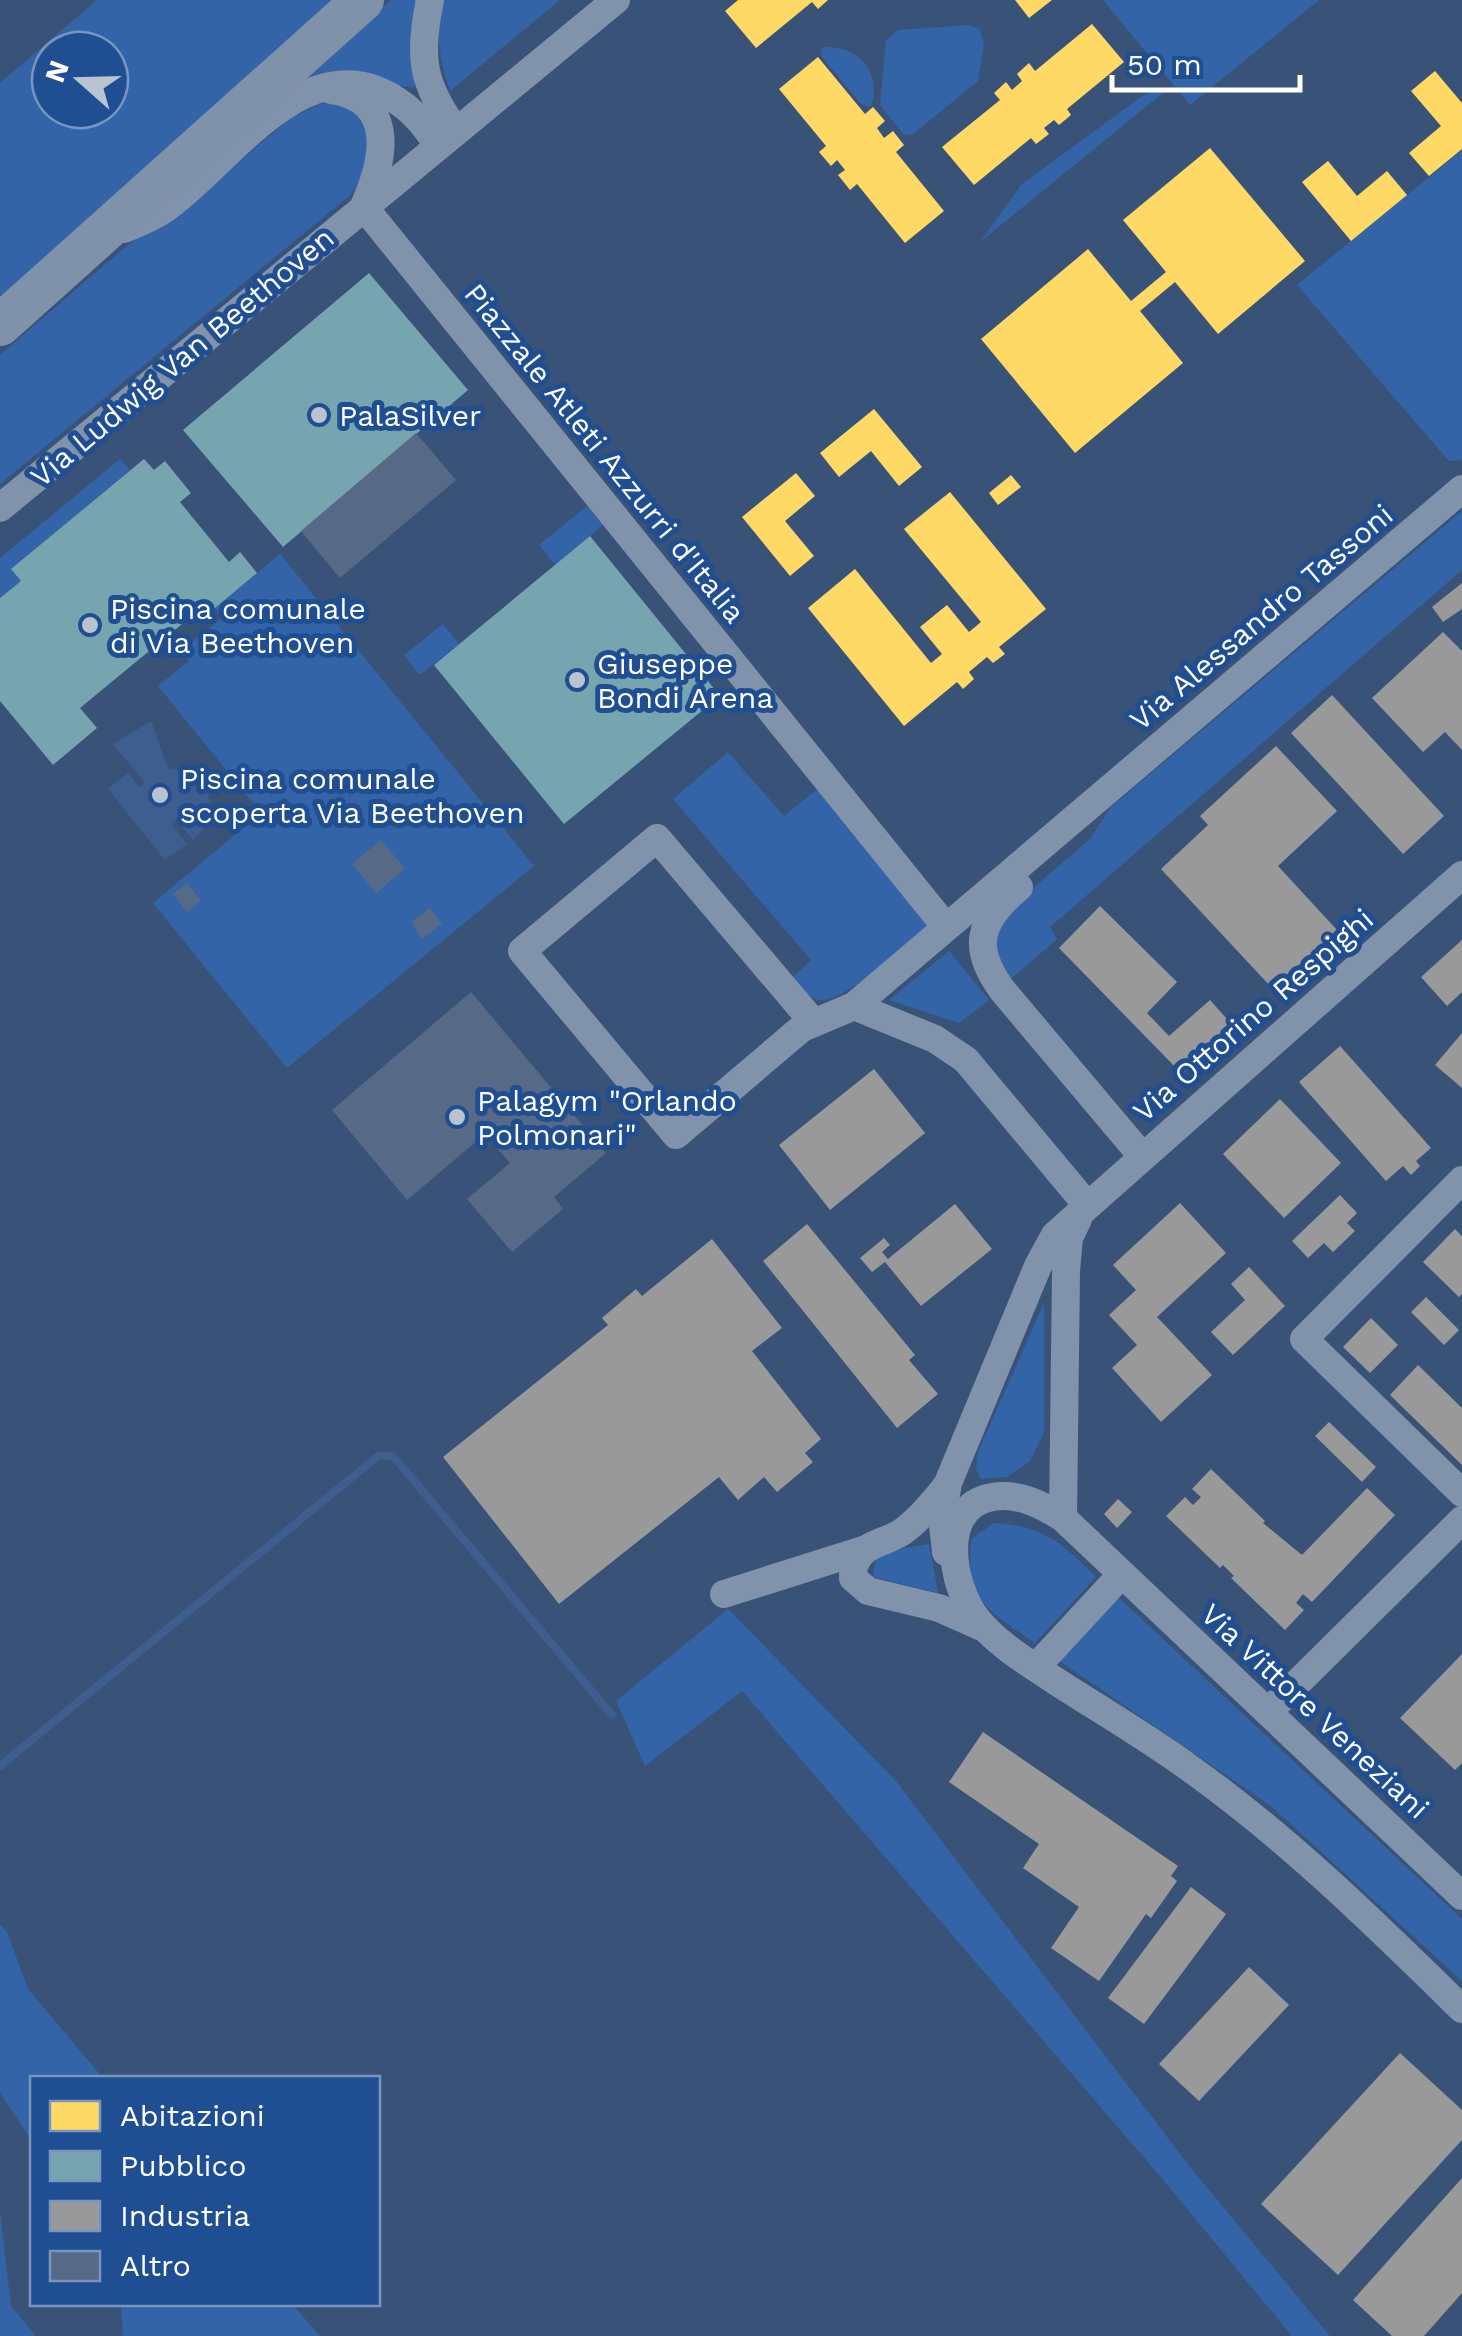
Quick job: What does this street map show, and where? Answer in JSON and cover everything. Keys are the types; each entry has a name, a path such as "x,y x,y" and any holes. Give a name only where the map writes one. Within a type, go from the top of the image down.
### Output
{"main road":[{"path":"0,324 362,0"}],"street":[{"path":"430,0 423,49 428,83 447,138"},
{"name":"Via Ludwig Van Beethoven","path":"0,508 616,0"},
{"path":"87,247 164,210 287,103 316,88 356,84 388,95 447,138"},
{"name":"Via Ludwig Van Beethoven","path":"316,88 351,96 375,117 380,128 382,161 364,207"},
{"name":"Piazzale Atleti Azzurri d'Italia","path":"364,207 946,927"},
{"name":"Via Alessandro Tassoni","path":"854,1006 1462,489"},
{"name":"Via Alessandro Tassoni","path":"1103,794 1076,837 994,910 985,929 983,954 997,983 1142,1156"},
{"path":"814,1023 656,838 522,951 676,1135 802,1028 814,1023 854,1006 935,1039 966,1060 1087,1205"},
{"name":"Via Ottorino Respighi","path":"958,1582 945,1551 943,1501 1046,1249 1055,1236 1462,875"},
{"path":"1462,1180 1304,1339 1462,1493"},
{"name":"Via Ottorino Respighi","path":"1064,1518 1067,1253 1072,1227 1087,1205"},
{"name":"Via Ottorino Respighi","path":"724,1594 866,1549 902,1532 948,1484"},
{"name":"Via Vittore Veneziani","path":"1462,1896 1064,1518 1024,1499 994,1496 983,1499 964,1516 953,1552 958,1582 973,1615 985,1628 1204,1780 1336,1887 1462,2009"},
{"path":"1268,1712 1462,1520"},
{"path":"866,1549 853,1567 858,1586 939,1608 985,1628"},
{"path":"1036,1667 1122,1574"}],"shaded area":[{"path":"97,0 336,0 0,297 0,83 30,57 30,130 130,130 130,30 62,30"},
{"path":"391,0 420,0 415,87 306,81 307,74"},
{"path":"440,0 560,0 450,91 439,46"},
{"path":"1103,0 1319,0 1190,105"},
{"path":"969,25 980,29 984,44 978,81 913,134 904,135 880,105 886,40 898,30"},
{"path":"824,47 848,51 865,64 873,83 871,107 862,105 822,57"},
{"path":"1164,92 980,242 1022,184 1145,94"},
{"path":"326,101 353,112 371,136 363,181 0,484 0,355 130,243 197,199 290,118"},
{"path":"1462,150 1462,460 1449,461 1297,285"},
{"path":"120,459 130,470 12,569 21,581 0,598 0,558"},
{"path":"587,506 603,525 555,565 539,545"},
{"path":"1462,511 1462,570 1050,927 1057,939 1011,979 997,959 997,919 1090,839 1110,808"},
{"path":"280,554 534,866 287,1068 153,903 261,813 158,686 189,661 181,651 222,618 215,608"},
{"path":"443,624 459,644 420,675 404,655"},
{"name":"Piscina comunale scoperta Via Beethoven","path":"151,721 168,768 194,777 208,795 210,806 203,829 193,840 177,821 172,825 187,844 165,860 108,789 128,773 139,787 145,783 113,744"},
{"path":"728,752 784,816 819,788 932,923 876,971 842,994 815,999 803,990 793,977 811,960 673,799"},
{"path":"949,951 989,1000 959,1023 889,1000"},
{"path":"1044,1303 1044,1432 1030,1461 1007,1477 981,1479 976,1469 978,1452"},
{"path":"994,1523 1026,1528 1051,1538 1096,1577 1035,1643 1004,1622 976,1591 970,1560 971,1539"},
{"path":"929,1544 938,1593 873,1577 876,1553"},
{"path":"1117,1596 1462,1919 1462,1981 1271,1806 1058,1660"},
{"path":"728,1609 895,1780 1190,2167 1330,2336 1292,2336 1160,2176 742,1691 645,1766 616,1701"},
{"path":"0,1924 7,1932 28,1989 101,2076 30,2076 30,2138 0,2093"},
{"path":"0,2211 11,2306 36,2336 0,2336"},
{"path":"121,2306 294,2306 320,2336 123,2336"}],"building: Abitazioni":[{"path":"738,0 828,0 818,9 812,2 756,48 725,11"},
{"path":"1015,0 1052,0 1029,18"},
{"path":"1092,24 1124,62 1067,109 1071,115 1059,125 1054,120 1044,128 1049,134 1036,144 1031,138 974,185 942,147 1000,100 994,93 1006,82 1012,90 1022,81 1017,74 1029,63 1035,71"},
{"path":"818,57 865,114 873,107 885,121 877,128 884,138 893,131 904,145 896,152 944,211 905,243 857,184 850,190 838,175 845,170 837,160 831,166 819,152 826,146 779,89"},
{"path":"1435,71 1462,103 1462,149 1429,176 1409,153 1441,126 1411,91"},
{"path":"1210,148 1305,261 1218,334 1175,282 1140,311 1183,363 1075,453 981,339 1088,249 1131,301 1166,272 1123,220"},
{"path":"1328,161 1357,196 1387,171 1407,195 1351,241 1302,182"},
{"path":"874,409 922,467 899,486 871,451 839,477 820,453"},
{"path":"796,473 815,496 785,521 814,556 790,576 742,517"},
{"path":"1011,475 1021,487 998,505 989,493"},
{"path":"950,492 1046,609 999,647 1005,654 993,663 987,657 969,672 974,679 963,689 957,682 904,726 808,608 855,569 931,663 942,654 920,627 947,605 969,632 981,622 904,529"}],"building: Pubblico":[{"name":"PalaSilver","path":"369,273 468,390 283,547 183,430"},
{"name":"Piscina comunale di Via Beethoven","path":"144,459 154,470 165,461 191,493 180,502 229,562 240,552 257,573 215,608 210,601 80,708 97,728 53,765 0,701 0,598 21,581 11,569"},
{"name":"Giuseppe Bondi Arena","path":"590,536 720,696 564,824 434,665"}],"building: Industria":[{"path":"1462,583 1462,609 1443,622 1432,607"},
{"path":"1443,632 1462,651 1462,750 1445,732 1423,752 1372,698"},
{"path":"1332,695 1444,816 1403,854 1291,733"},
{"path":"1276,746 1337,811 1278,866 1337,930 1273,989 1161,869 1208,825 1200,816"},
{"path":"1100,906 1177,982 1147,1013 1169,1036 1210,1000 1235,1028 1182,1074 1059,948"},
{"path":"1462,940 1462,992 1447,1006 1421,977"},
{"path":"1462,1033 1462,1088 1435,1065"},
{"path":"1340,1046 1431,1148 1416,1161 1420,1166 1411,1175 1403,1166 1386,1181 1299,1082"},
{"path":"874,1069 925,1133 830,1210 779,1145"},
{"path":"1280,1099 1341,1163 1284,1218 1223,1154"},
{"path":"1340,1195 1357,1213 1347,1223 1355,1231 1333,1252 1324,1243 1308,1258 1292,1241"},
{"path":"1180,1203 1226,1253 1157,1317 1212,1375 1161,1422 1112,1368 1137,1345 1109,1315 1136,1290 1113,1265"},
{"path":"955,1204 992,1249 921,1306 885,1262 872,1272 860,1258 884,1238 890,1245 882,1252 888,1259"},
{"path":"807,1224 915,1355 909,1360 938,1394 897,1428 763,1261"},
{"path":"1455,1229 1462,1236 1459,1297 1423,1262"},
{"path":"712,1239 782,1328 752,1351 821,1439 805,1453 813,1462 777,1492 764,1477 738,1500 719,1477 559,1604 443,1457 608,1325 602,1318 636,1289 642,1296"},
{"path":"1249,1267 1285,1306 1233,1355 1211,1332 1245,1300 1231,1284"},
{"path":"1426,1297 1459,1330 1444,1345 1411,1312"},
{"path":"1371,1318 1398,1345 1370,1373 1343,1347"},
{"path":"1418,1365 1462,1408 1462,1465 1390,1395"},
{"path":"1329,1422 1376,1467 1362,1482 1315,1436"},
{"path":"1211,1469 1263,1523 1302,1555 1367,1488 1395,1515 1312,1602 1303,1594 1296,1603 1304,1610 1285,1630 1231,1578 1234,1576 1223,1565 1220,1568 1166,1516 1185,1497 1193,1505 1201,1497 1192,1489"},
{"path":"1118,1499 1132,1512 1117,1528 1104,1514"},
{"path":"1462,1654 1462,1763 1455,1770 1400,1718"},
{"path":"983,1732 1178,1866 1171,1876 1177,1881 1151,1918 1146,1914 1099,1981 1051,1948 1079,1907 1023,1868 1039,1844 949,1782"},
{"path":"1191,1887 1226,1914 1144,2024 1108,1998"},
{"path":"1249,1967 1289,2005 1199,2101 1159,2064"},
{"path":"1400,2053 1462,2110 1462,2140 1338,2275 1261,2204"},
{"path":"1462,2178 1462,2293 1424,2336 1392,2336 1353,2300"}],"building: Altro":[{"path":"416,433 456,480 340,578 301,531"},
{"path":"381,840 405,869 376,893 352,864"},
{"path":"187,883 201,901 187,912 173,894"},
{"path":"430,908 442,924 422,939 411,922"},
{"name":"Palagym \"Orlando Polmonari\"","path":"471,992 606,1153 554,1197 563,1209 512,1252 467,1199 510,1163 485,1134 407,1200 332,1110"}],"waterway":[{"path":"0,1766 378,1456 393,1456 612,1715"}],"place":[{"name":"PalaSilver","path":"319,415"},
{"name":"Piscina comunale di Via Beethoven","path":"90,625"},
{"name":"Giuseppe Bondi Arena","path":"577,680"},
{"name":"Piscina comunale scoperta Via Beethoven","path":"160,795"},
{"name":"Palagym \"Orlando Polmonari\"","path":"457,1117"}]}
